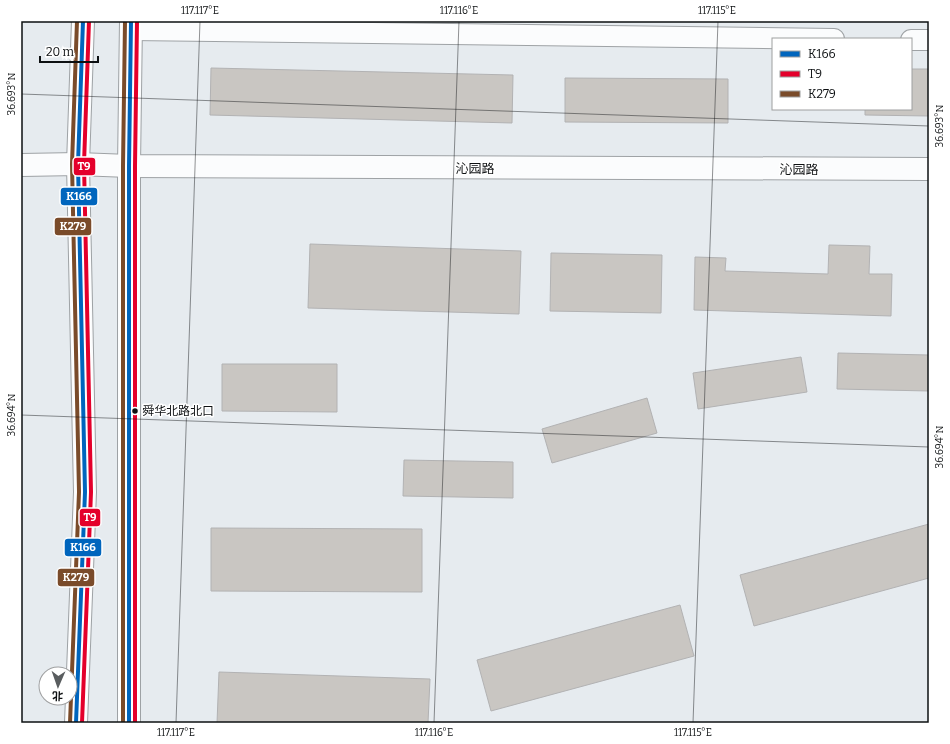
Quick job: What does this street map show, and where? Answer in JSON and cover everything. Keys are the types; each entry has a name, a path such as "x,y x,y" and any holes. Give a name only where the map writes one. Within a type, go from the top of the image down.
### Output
{"main road":[{"path":"76,723 85,492 78,164 83,21"},
{"path":"129,723 129,166 131,26"},
{"name":"沁园路","path":"21,165 78,164 129,166 929,169"}],"street":[{"path":"804,21 804,38"},
{"path":"131,26 772,38"},
{"path":"912,40 929,40"}],"building":[{"path":"211,68 513,75 512,123 210,115"},
{"path":"912,69 929,69 929,116 865,115 865,110 912,110"},
{"path":"565,78 728,79 728,123 565,122"},
{"path":"310,244 521,251 519,314 308,308"},
{"path":"829,245 870,246 869,274 892,274 891,316 694,310 695,257 726,258 725,271 828,274"},
{"path":"551,253 662,255 661,313 550,311"},
{"path":"838,353 929,355 929,391 837,389"},
{"path":"801,357 807,392 698,409 693,373"},
{"path":"222,364 337,364 337,412 222,411"},
{"path":"647,398 657,433 552,463 542,429"},
{"path":"404,460 513,462 513,498 403,496"},
{"path":"929,524 929,578 754,626 740,575"},
{"path":"211,528 422,529 422,592 211,591"},
{"path":"680,605 694,656 491,711 477,660"},
{"path":"219,672 430,679 428,723 217,723"}],"transit line":[{"name":"K279","path":"70,723 79,492 72,164 77,21"},
{"name":"K166","path":"76,723 85,492 78,164 83,21"},
{"name":"T9","path":"82,723 91,492 84,164 89,21"},
{"name":"K279","path":"123,723 123,166 125,21"},
{"name":"K166","path":"129,723 129,166 131,21"},
{"name":"T9","path":"135,723 135,166 137,21"}],"place":[{"name":"舜华北路北口","path":"135,411"}]}
